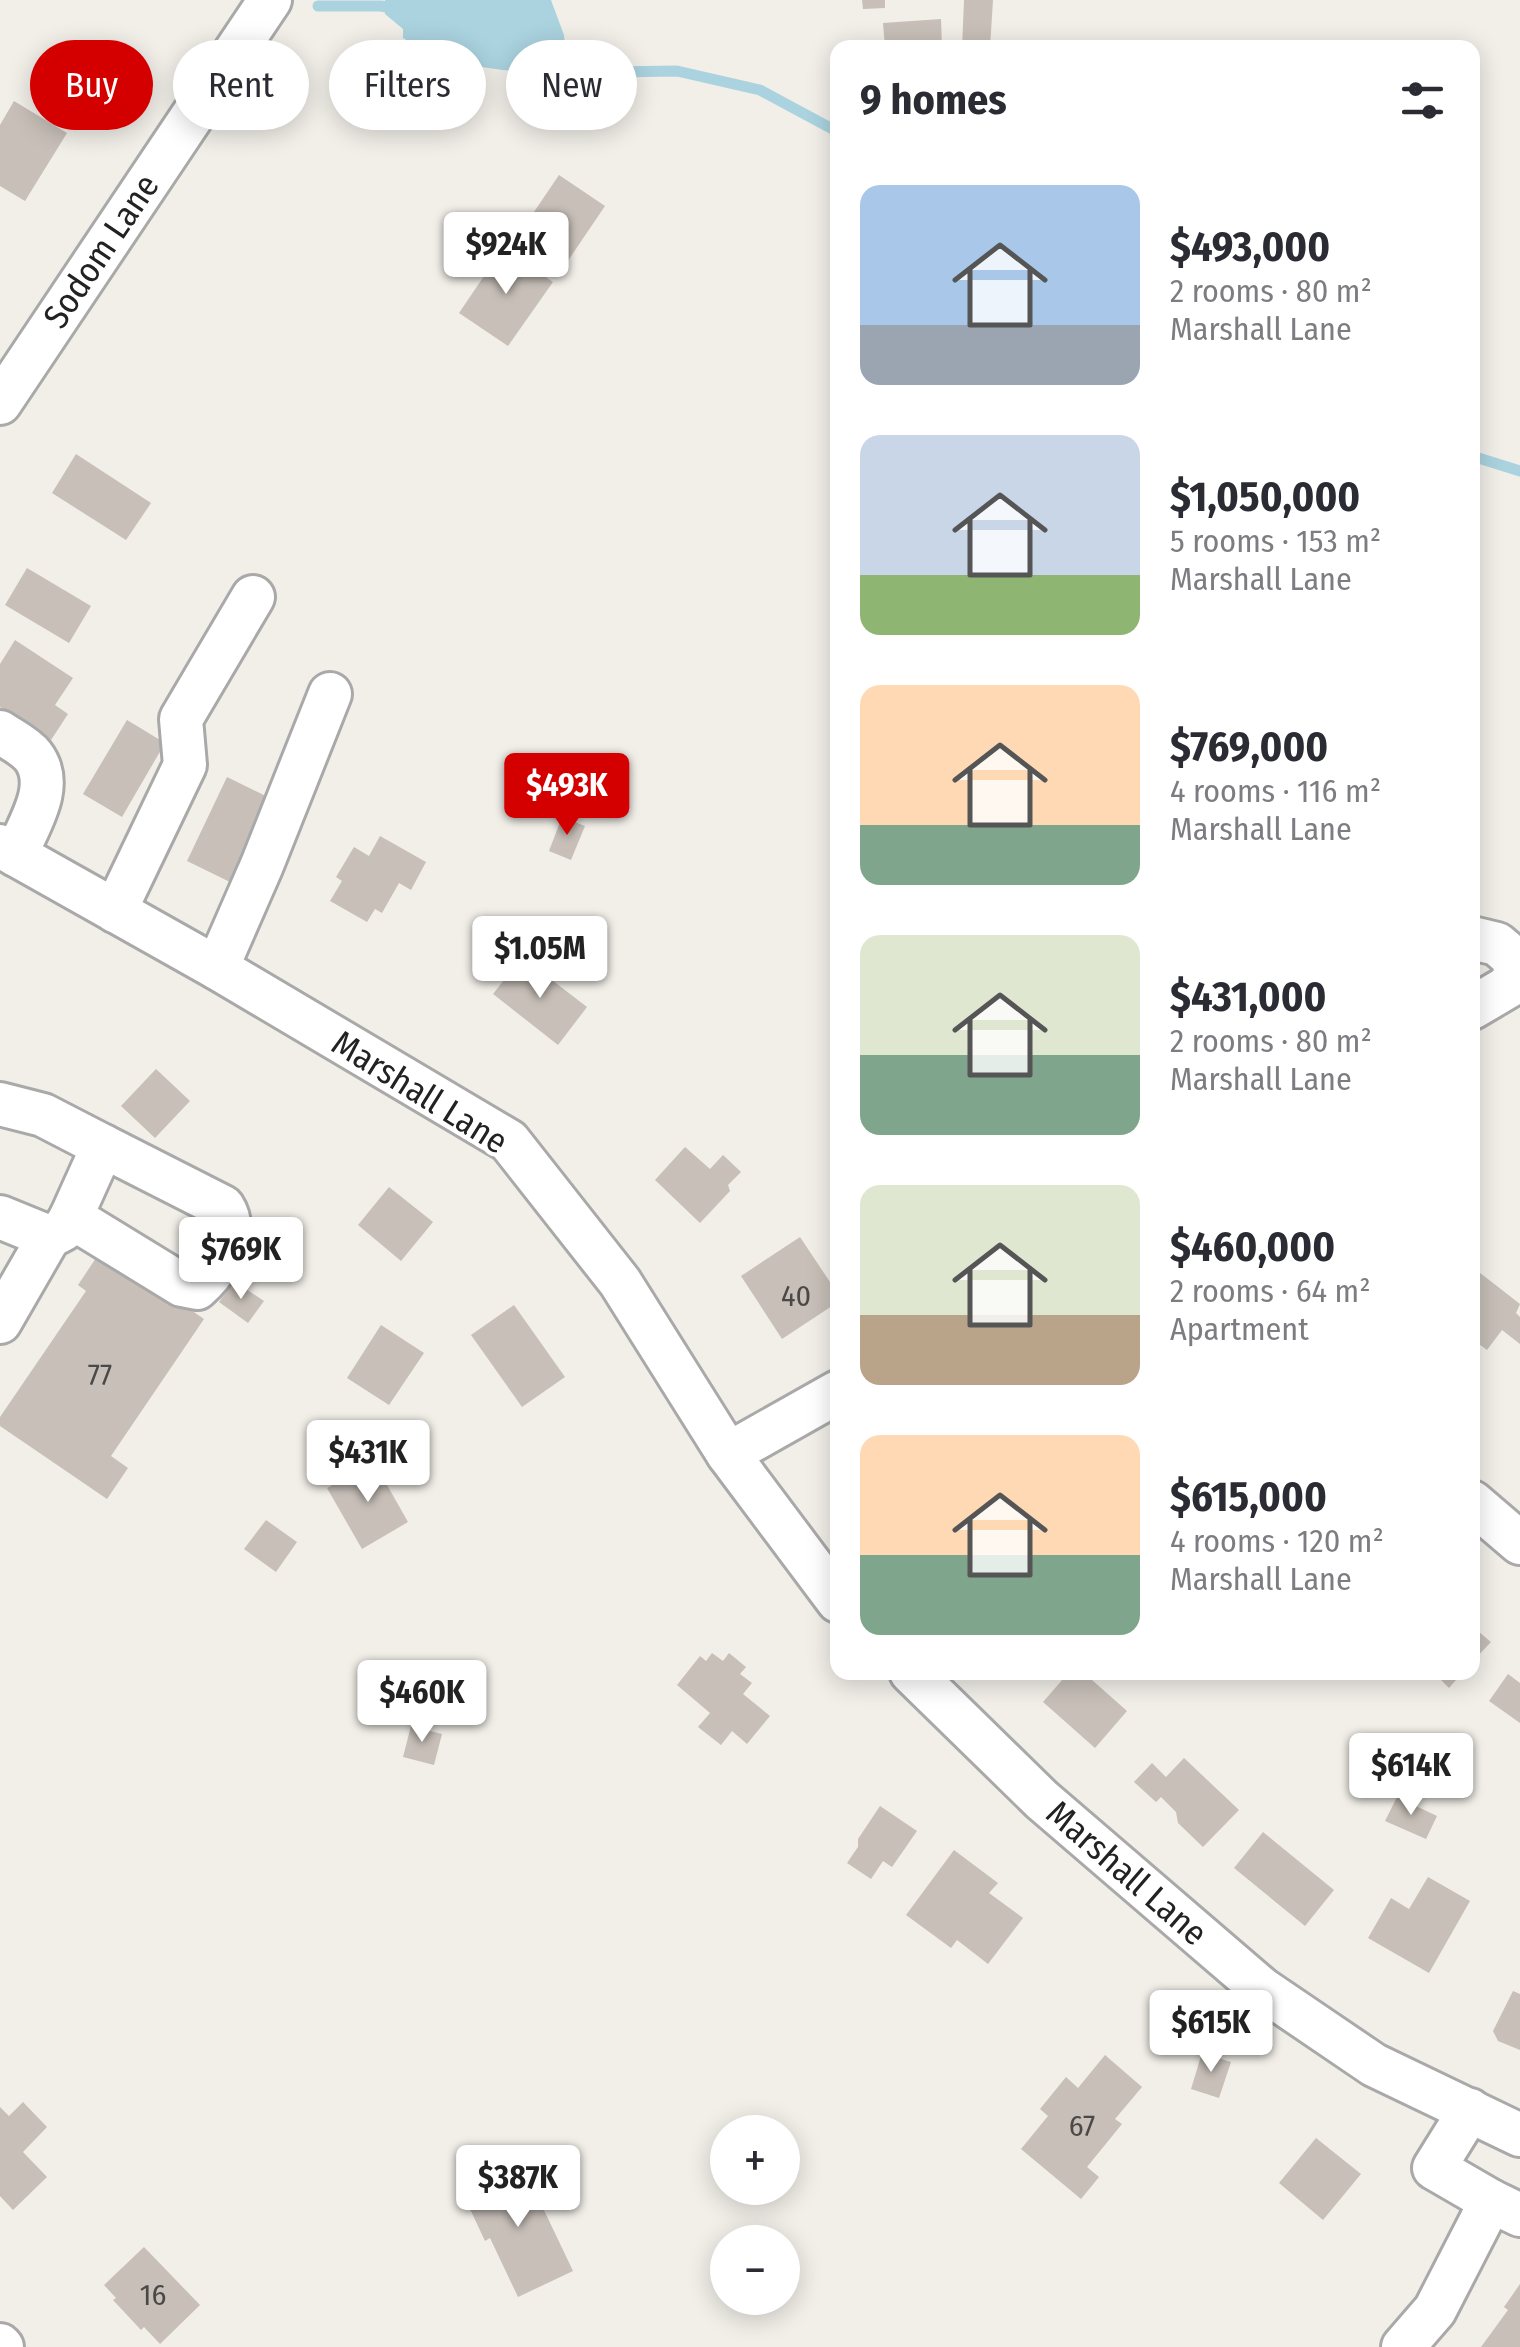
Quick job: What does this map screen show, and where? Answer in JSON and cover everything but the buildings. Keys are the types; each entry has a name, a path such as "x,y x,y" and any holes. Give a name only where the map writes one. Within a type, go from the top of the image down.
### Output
{"street":[{"name":"Sodom Lane","path":"0,402 270,0"},
{"path":"114,911 185,765 181,719 253,597"},
{"path":"216,968 330,694"},
{"path":"0,732 32,754 42,775 42,792 8,850"},
{"name":"Marshall Lane","path":"8,850 509,1141 620,1282 728,1454 830,1589"},
{"path":"1480,940 1497,944 1518,962 1510,984 1480,1003"},
{"path":"0,1104 44,1115 223,1207 230,1218 232,1235 197,1288 60,1227 0,1217"},
{"path":"0,1322 60,1227 103,1146"},
{"path":"728,1454 830,1397"},
{"path":"1480,1509 1520,1543"},
{"name":"Marshall Lane","path":"919,1680 1042,1800 1262,1988 1374,2065 1520,2135"},
{"path":"1403,2347 1506,2208 1434,2168 1470,2110"}],"water":[{"path":"385,0 551,0 564,40 506,40 506,70 486,67 486,40 407,40 403,29 385,14"}],"waterway":[{"path":"318,6 396,9"},
{"path":"637,72 677,71 760,90 830,128"},
{"path":"1480,458 1520,471"}]}
